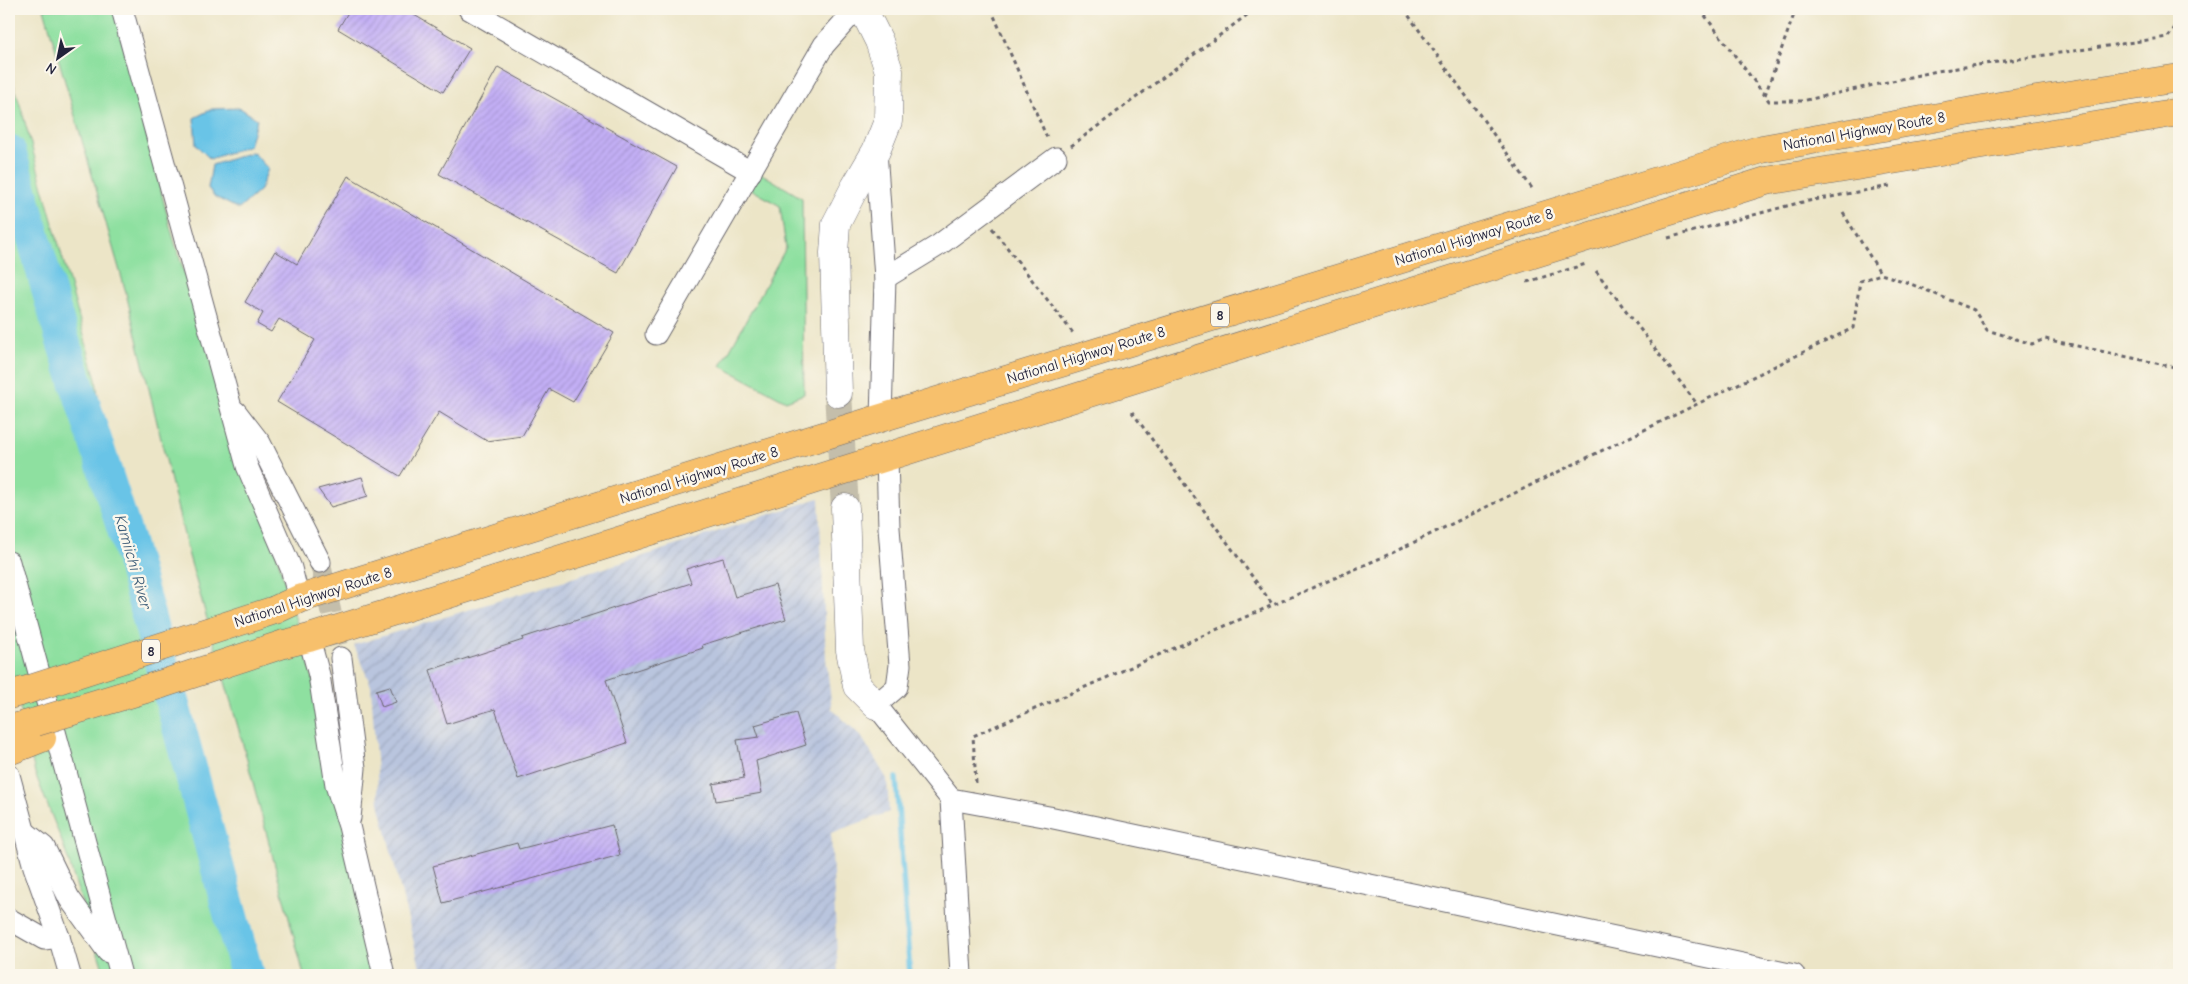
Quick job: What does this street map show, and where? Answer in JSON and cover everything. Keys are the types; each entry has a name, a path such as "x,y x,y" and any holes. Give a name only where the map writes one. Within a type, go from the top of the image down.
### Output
{"highway":[{"name":"National Highway Route 8","path":"17,685 152,650 287,605 881,418 1762,149 2004,105 2179,78"},
{"name":"8","path":"11,739 162,684 297,641 1766,182 2179,112"}],"street":[{"path":"122,9 247,466 291,568 287,605"},
{"path":"469,9 751,172"},
{"path":"656,334 824,45 856,9"},
{"path":"838,393 834,254 836,224 854,187 876,152 888,121 889,71 880,41 863,9"},
{"path":"876,152 885,278 881,418"},
{"path":"885,278 939,245 1056,158"},
{"path":"230,404 260,443 320,562"},
{"path":"876,705 896,687 900,665 889,528 887,457"},
{"path":"845,508 850,650 857,686 876,705 951,799 960,975"},
{"path":"9,562 119,970"},
{"path":"297,641 319,675 336,785 349,826 384,975"},
{"path":"341,658 356,768 349,826"},
{"path":"10,780 34,867 59,937 70,975"},
{"path":"951,799 1794,975"},
{"path":"25,832 44,848 69,898 119,970"},
{"path":"9,918 44,939 59,937"}],"path":[{"path":"991,9 1056,158 1255,9"},
{"path":"1404,9 1534,191"},
{"path":"1700,9 1770,101 1802,101 1937,71 2168,36 2179,22"},
{"path":"1764,95 1796,9"},
{"path":"1667,238 1798,203 1896,185"},
{"path":"1843,213 1881,274"},
{"path":"981,214 1073,333"},
{"path":"1525,283 1589,263"},
{"path":"1596,272 1697,404"},
{"path":"977,804 973,736 1392,553 1576,465 1853,328 1860,281 1881,274 1906,282 1974,310 1987,330 2032,344 2045,339 2179,368"},
{"path":"1132,412 1273,605"}],"shaded area":[{"path":"819,498 826,658 832,709 861,736 887,779 889,812 831,833 838,975 422,975 379,803 371,686 354,645 650,554"}],"green space":[{"path":"44,9 114,9 171,230 222,396 272,539 311,672 376,975 304,975 242,741 189,556 125,289"},
{"path":"9,70 96,379 119,569 190,737 241,975 105,975 64,847 35,773 9,659"},
{"path":"757,171 802,198 804,394 786,401 721,366 786,248 780,206 749,188"}],"water":[{"path":"240,108 257,119 249,146 210,159 196,145 194,118 212,109"},
{"path":"253,152 268,169 260,190 239,209 215,197 208,188 212,165"}],"building":[{"path":"350,9 404,9 470,48 443,92 338,29"},
{"path":"498,67 677,167 618,273 439,174"},
{"path":"348,176 614,333 573,402 549,389 522,436 487,441 439,412 400,476 277,402 315,340 279,319 271,332 257,324 263,313 245,302 275,251 297,264"},
{"path":"362,477 368,496 331,507 318,489"},
{"path":"723,558 735,597 775,585 786,619 702,645 703,648 606,680 627,743 518,779 495,709 447,724 430,670 691,583 686,569"},
{"path":"390,686 396,702 382,707 376,690"},
{"path":"796,713 806,745 756,761 762,793 716,801 713,784 744,778 737,740 759,737 755,725"},
{"path":"612,825 620,855 443,903 433,866 517,843 519,849"}],"waterway":[{"name":"Kamiichi River","path":"9,151 62,338 128,542 247,975"},
{"path":"896,778 910,975"}],"tunnel":[{"path":"838,393 845,508"},
{"path":"320,562 341,658"}]}
